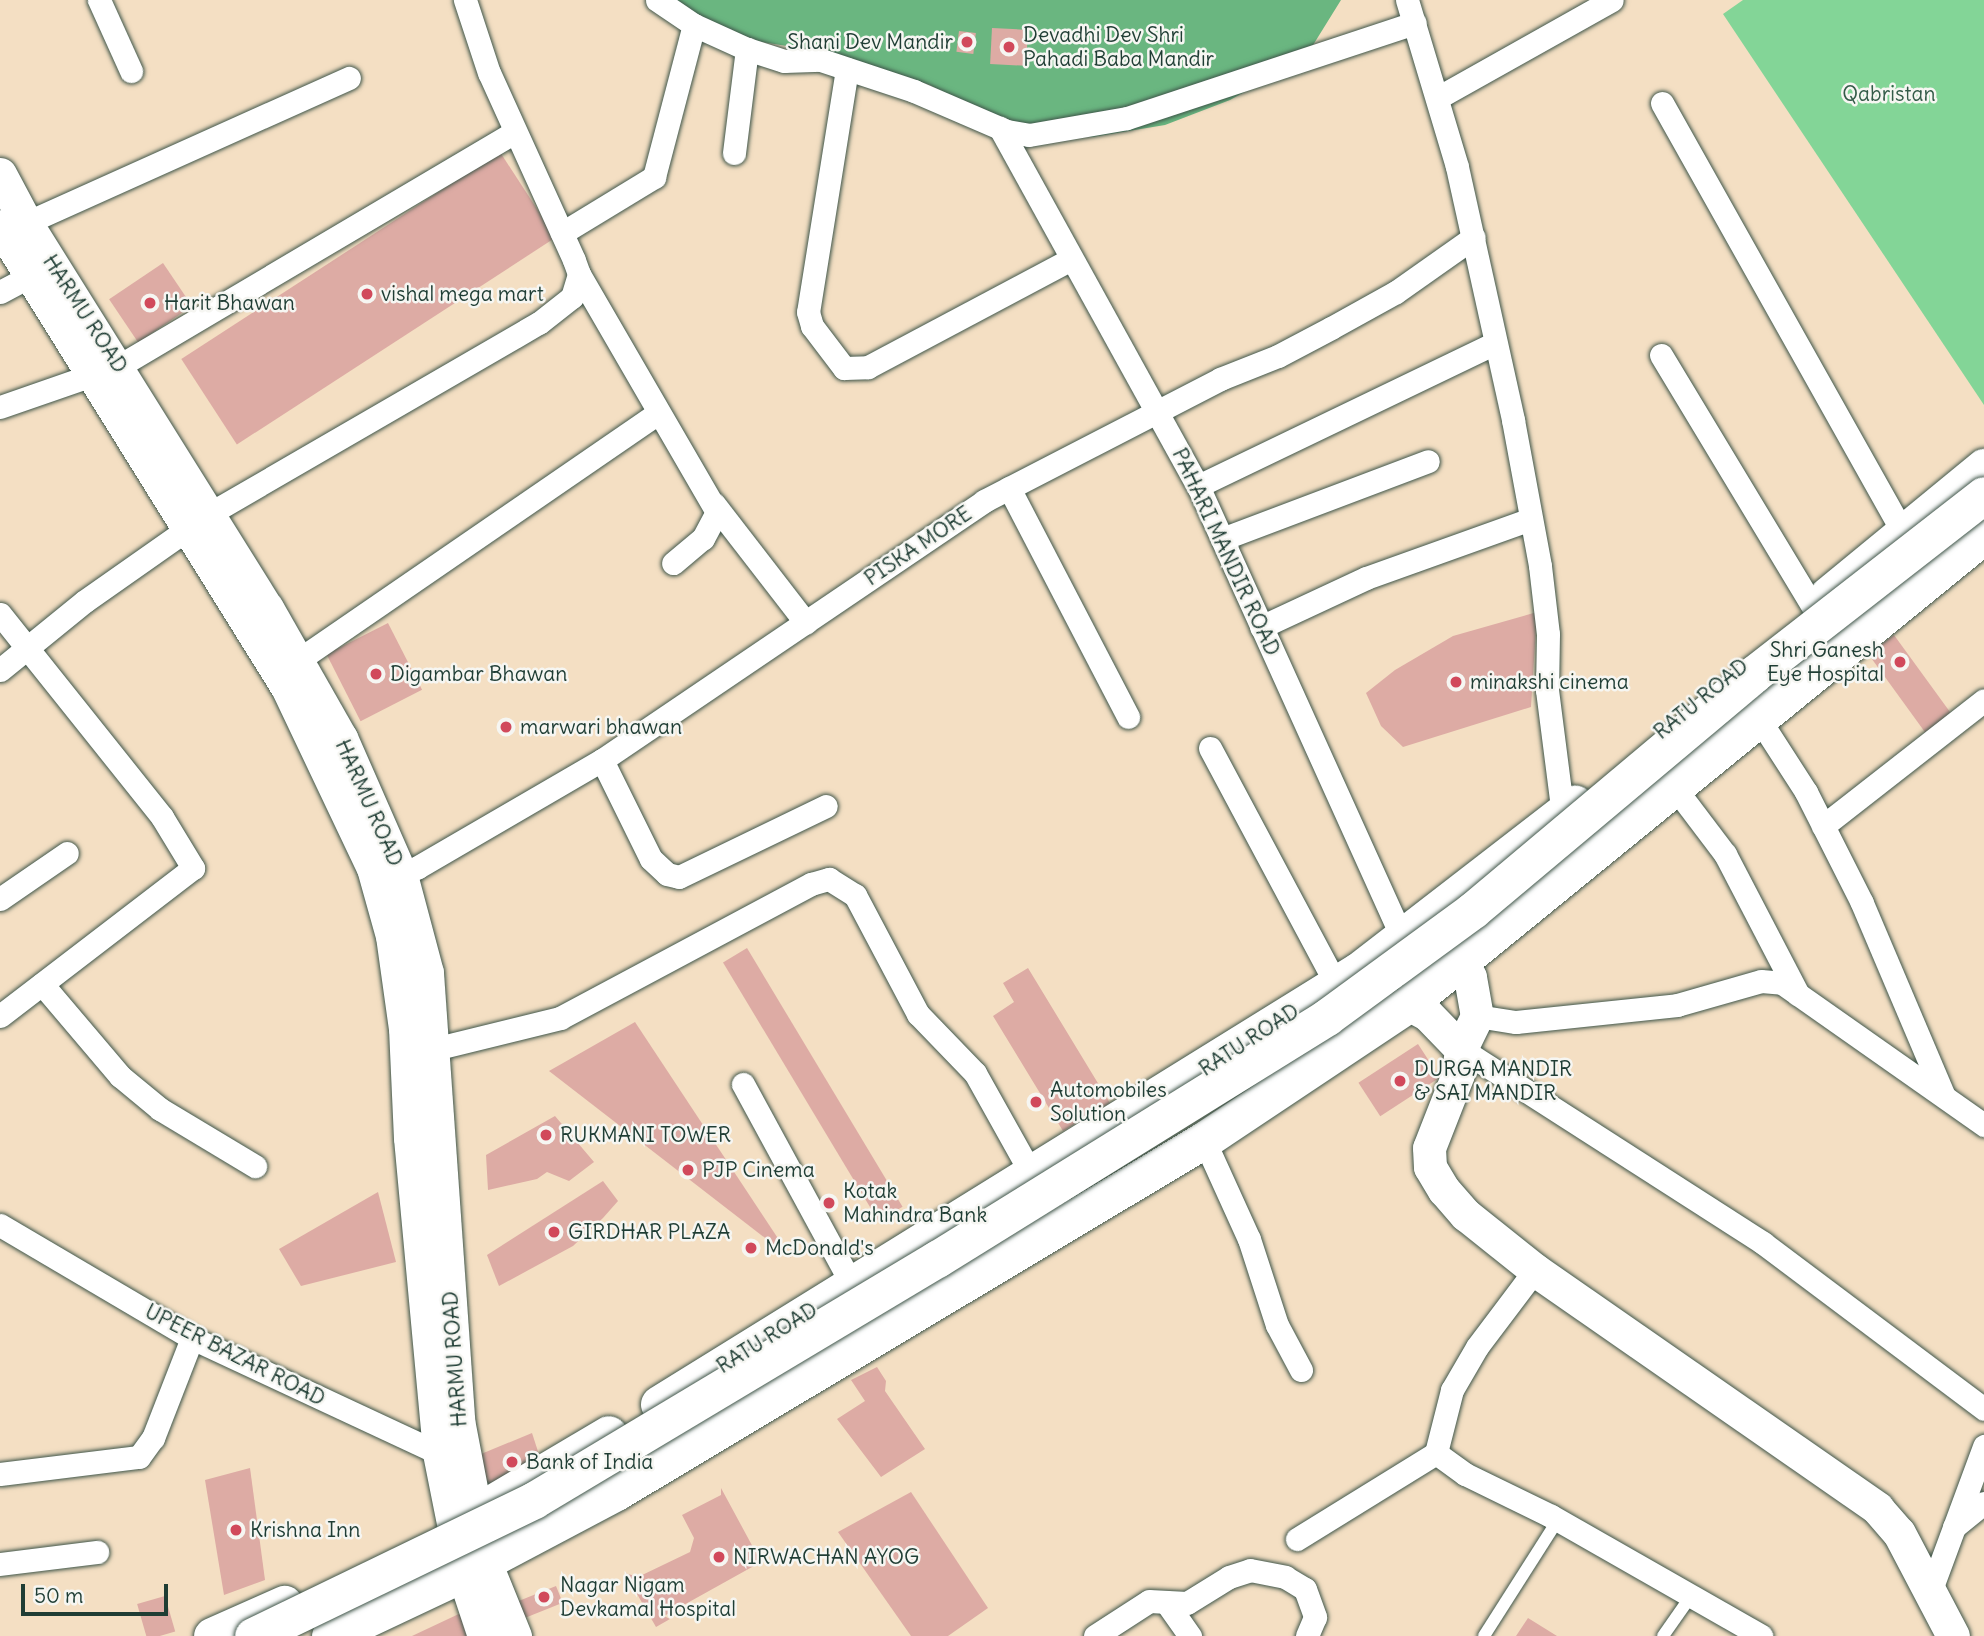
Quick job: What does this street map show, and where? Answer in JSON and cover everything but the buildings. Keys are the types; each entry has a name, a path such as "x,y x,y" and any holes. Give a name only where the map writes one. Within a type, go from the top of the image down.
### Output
{"main road":[{"name":"HARMU ROAD","path":"0,174 30,276 107,370"},
{"name":"HARMU ROAD","path":"13,225 107,370 199,521 297,661 341,738 389,880 427,974 464,1519"},
{"name":"RATU ROAD","path":"212,1636 464,1519 1157,1099 1335,984 1402,939 1562,813 1984,467"},
{"path":"253,1636 534,1500 937,1259 1327,1017 1473,911 1754,674 1984,495"},
{"path":"303,1636 543,1517 959,1268 1338,1033 1484,925 1765,688 1984,518"},
{"name":"HARMU ROAD","path":"199,521 286,687 357,832 389,880 392,936 405,1027 419,1245 439,1453 464,1519"},
{"path":"330,1636 474,1567 616,1492 1204,1140 1420,995 1984,535"},
{"path":"1461,961 1470,977 1478,1016 1461,1049 1458,1074 1429,1148 1430,1167 1466,1215 1535,1270 1877,1508 1899,1533 1946,1634"},
{"path":"1420,995 1427,1014 1461,1049"},
{"path":"464,1519 484,1636"},
{"path":"474,1567 515,1636"}],"street":[{"path":"99,0 131,71"},
{"path":"465,0 514,132 579,274 658,413 712,501 806,623"},
{"path":"657,0 694,25 747,49 785,61 821,60 914,91 1000,128 1029,135 1061,133 1127,118 1415,23"},
{"path":"1406,0 1439,97 1474,237 1531,519 1548,634 1547,690 1562,813 1577,869"},
{"path":"1439,97 1612,0"},
{"path":"562,233 654,177 694,25"},
{"path":"734,153 747,49"},
{"path":"847,69 808,313 812,326 844,368 868,367 1069,260"},
{"path":"13,225 349,78"},
{"path":"1662,103 1903,532"},
{"name":"PAHARI MANDIR ROAD","path":"1000,128 1069,260 1198,486 1402,939 1420,995"},
{"path":"0,407 107,370 514,132"},
{"name":"PISKA MORE","path":"389,880 602,760 806,623 935,532 1009,488 1220,379 1279,356 1396,292 1474,237"},
{"path":"0,670 85,601 199,521 539,323 572,297 579,274"},
{"path":"0,292 30,276"},
{"path":"1198,486 1495,343"},
{"path":"1661,355 1813,607"},
{"path":"297,661 658,413"},
{"path":"1222,539 1428,461"},
{"path":"1009,488 1128,717"},
{"path":"673,563 715,523 712,501"},
{"path":"1261,627 1366,578 1531,519"},
{"path":"0,614 162,817 192,868 0,1016"},
{"path":"1823,826 1984,700"},
{"path":"1759,719 1823,826 1889,963 1943,1094"},
{"path":"1210,748 1335,984 1368,1030"},
{"path":"602,760 651,859 667,874 679,877 826,806"},
{"path":"1675,788 1725,854 1798,994"},
{"path":"0,900 67,853"},
{"path":"434,1049 561,1018 829,879 855,894 918,1014 975,1073 1031,1173"},
{"path":"1478,1016 1516,1022 1678,1005 1760,981 1782,984 1943,1094 1975,1106 1984,1125"},
{"path":"42,984 120,1076 160,1109 255,1166"},
{"path":"1461,1049 1635,1157 1763,1243 1984,1409"},
{"path":"743,1084 852,1285"},
{"path":"1204,1140 1249,1239 1277,1325 1301,1370"},
{"name":"UPEER BAZAR ROAD","path":"0,1225 192,1338 439,1453"},
{"path":"1297,1539 1436,1453 1452,1390 1477,1347 1535,1270"},
{"path":"0,1474 139,1457 153,1437 192,1338"},
{"path":"1929,1595 1951,1529 1984,1446"},
{"path":"1436,1453 1465,1474 1558,1520 1761,1636"},
{"path":"1951,1529 1984,1503"},
{"path":"0,1564 97,1552"},
{"path":"1095,1636 1134,1608 1149,1601 1187,1603 1239,1571 1285,1577 1305,1589 1313,1604 1315,1617 1307,1636"},
{"path":"1166,1602 1191,1636"}],"lane":[{"path":"1484,1636 1558,1520"},
{"path":"1663,1636 1691,1596"}],"green space":[{"path":"672,0 1341,0 1305,58 1230,100 1165,125 1092,137 1021,137 930,85 836,54 756,41 688,14"},
{"name":"Qabristan","path":"1743,0 1984,0 1984,405 1723,14"}],"place":[{"name":"Shani Dev Mandir","path":"967,42"},
{"name":"Devadhi Dev Shri Pahadi Baba Mandir","path":"1009,47"},
{"name":"vishal mega mart","path":"367,294"},
{"name":"Harit Bhawan","path":"150,303"},
{"name":"Shri Ganesh Eye Hospital","path":"1900,662"},
{"name":"Digambar Bhawan","path":"376,674"},
{"name":"minakshi cinema","path":"1456,682"},
{"name":"marwari bhawan","path":"506,727"},
{"name":"DURGA MANDIR & SAI MANDIR","path":"1400,1081"},
{"name":"Automobiles Solution","path":"1036,1102"},
{"name":"RUKMANI TOWER","path":"546,1135"},
{"name":"PJP Cinema","path":"688,1170"},
{"name":"Kotak Mahindra Bank","path":"829,1203"},
{"name":"GIRDHAR PLAZA","path":"554,1232"},
{"name":"McDonald's","path":"751,1248"},
{"name":"Bank of India","path":"512,1462"},
{"name":"Krishna Inn","path":"236,1530"},
{"name":"NIRWACHAN AYOG","path":"719,1557"},
{"name":"Nagar Nigam Devkamal Hospital","path":"544,1597"}]}
